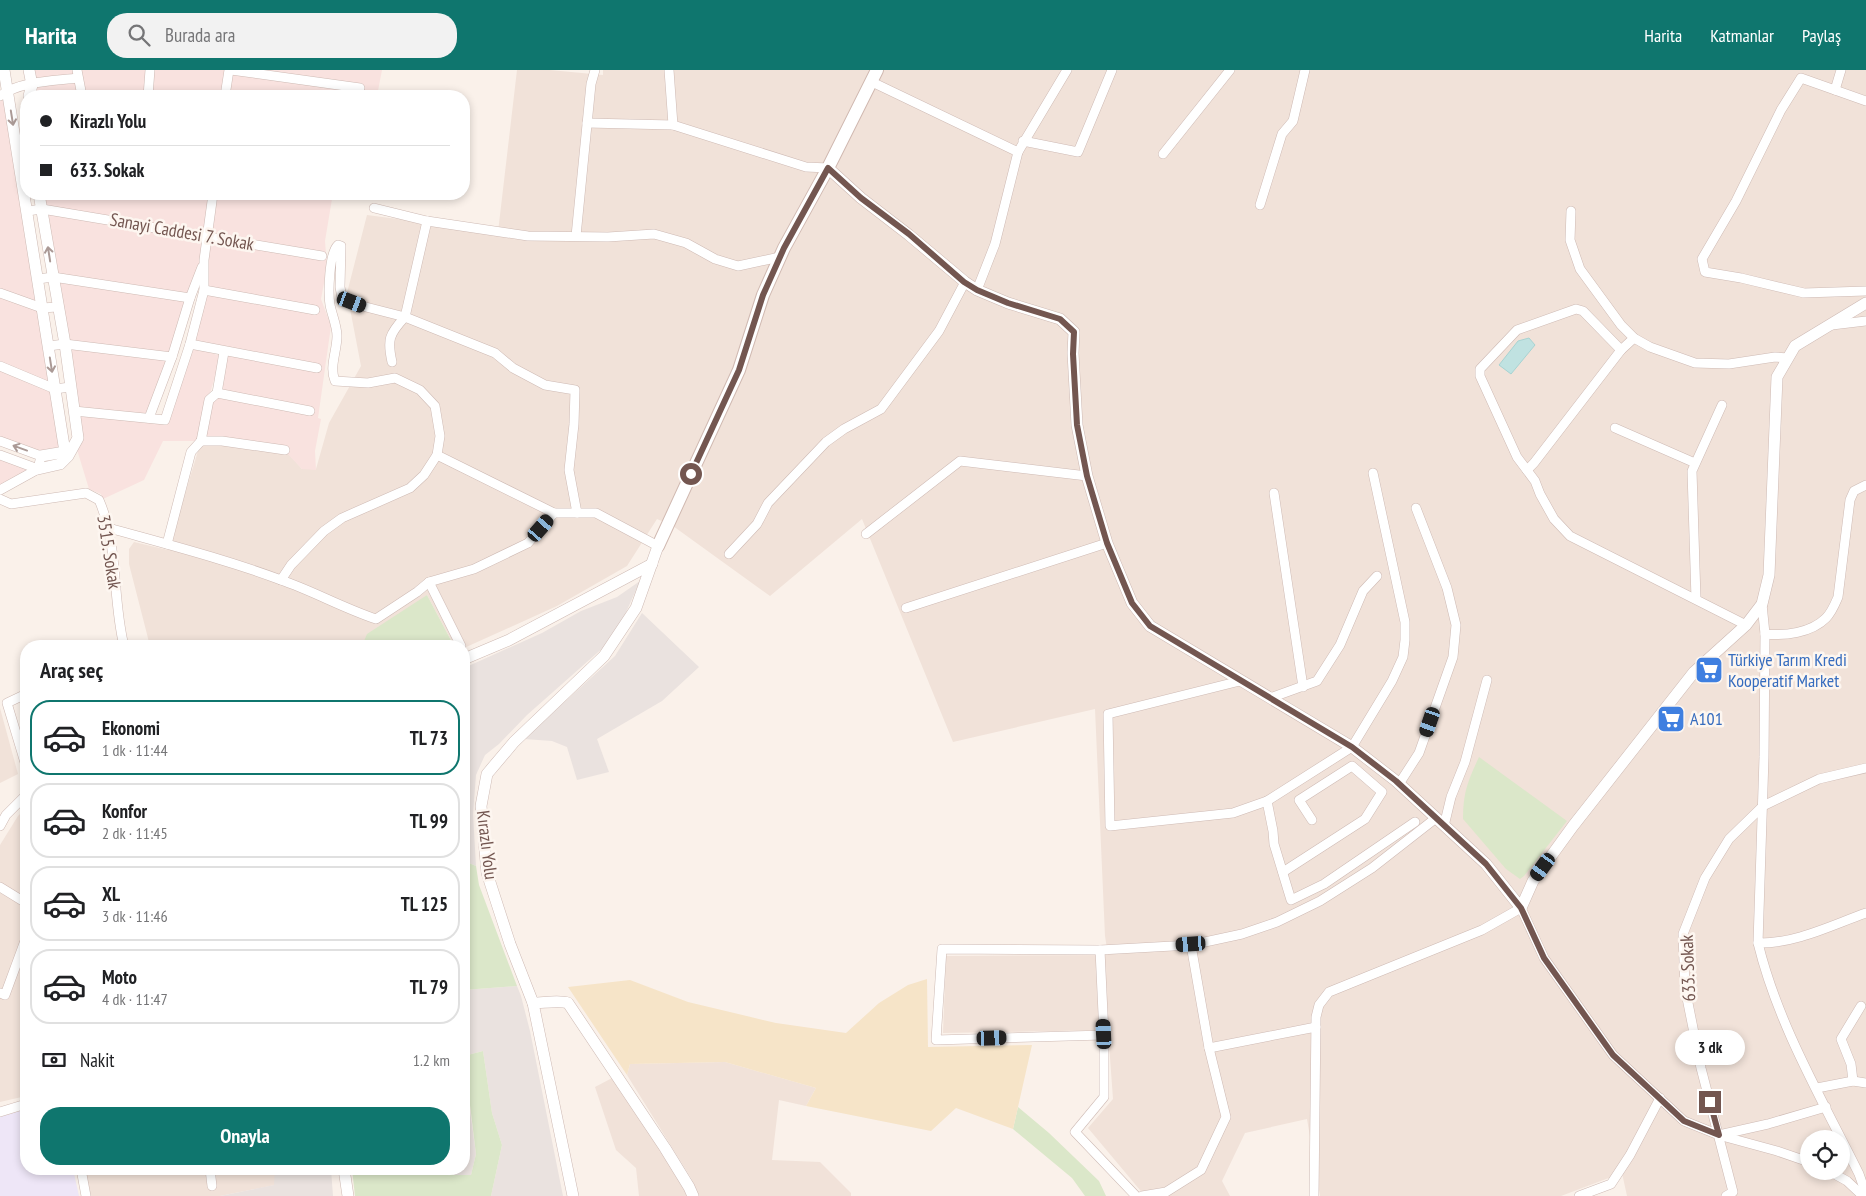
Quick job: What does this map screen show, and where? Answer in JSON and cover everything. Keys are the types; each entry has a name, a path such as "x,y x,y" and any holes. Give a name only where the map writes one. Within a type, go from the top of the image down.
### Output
{"main road":[{"path":"658,546 739,370 763,295 780,257 828,168 874,76"}],"street":[{"path":"2,70 4,93 20,175"},
{"path":"29,70 30,90 77,74 81,90"},
{"path":"148,90 150,70"},
{"path":"227,90 230,70 360,88"},
{"path":"576,236 586,123 591,84 595,70"},
{"path":"669,70 673,125"},
{"path":"977,290 995,244 1018,152 1067,70"},
{"path":"1024,141 1078,152 1112,70"},
{"path":"1164,154 1230,70"},
{"path":"1260,205 1282,134 1293,121 1305,70"},
{"path":"1836,90 1841,70"},
{"path":"874,76 1018,152"},
{"path":"1866,101 1801,78 1780,110 1736,201 1702,259 1705,272 1741,278 1804,293 1866,291"},
{"path":"4,93 20,91"},
{"path":"586,123 673,125 806,167 828,168 861,198 909,234 964,282 977,290 1008,303 1060,319 1074,332 1073,354 1077,425 1087,476 1107,543 1132,603 1150,626 1352,747 1399,784 1486,864 1521,908 1544,958 1613,1055 1684,1121 1719,1135 1800,1159"},
{"path":"0,441 41,456 65,452 25,200"},
{"path":"0,490 38,469 60,464 68,456 78,438 65,344 40,200"},
{"path":"74,411 165,420 190,344 204,290 204,260 212,200"},
{"path":"27,211 42,208"},
{"name":"Sanayi Caddesi 7. Sokak","path":"42,208 322,256"},
{"path":"374,208 428,221 528,236 608,237 654,234 686,243 715,259 738,266 780,257"},
{"path":"1571,211 1570,240 1580,270 1621,325 1634,338 1650,347 1695,363 1728,364 1775,356 1788,358"},
{"path":"392,362 389,346 394,329 405,317 428,221"},
{"path":"281,580 291,565 324,531 342,518 410,488 424,475 437,455 440,436 435,406 420,390 395,378 368,383 335,382 332,374 337,335 330,303 330,288 333,257 338,245 341,246 340,288 342,298 362,306 405,317 494,353 513,368 544,385 575,390 569,470 577,513"},
{"path":"149,418 172,357 204,260"},
{"path":"38,279 53,277 190,298"},
{"path":"729,554 757,524 768,503 826,442 844,429 880,409 939,331 964,282"},
{"path":"204,290 315,310"},
{"path":"0,293 42,308 57,306"},
{"path":"1864,1195 1859,1174 1781,1016 1758,943 1764,806 1765,634 1762,604 1769,575 1777,377 1795,346 1866,303"},
{"path":"1621,350 1583,311 1576,309 1517,330 1480,369 1480,379 1517,457 1535,481 1554,519 1570,536 1746,626"},
{"path":"1829,326 1866,321"},
{"path":"1527,470 1621,350 1634,338"},
{"path":"48,346 65,344 172,357"},
{"path":"190,344 224,352 318,368"},
{"path":"167,544 191,452 201,441 209,400 217,393 224,352"},
{"path":"0,366 55,389 70,387"},
{"path":"217,393 310,411"},
{"path":"1696,599 1692,471 1722,405"},
{"path":"1615,428 1695,463"},
{"path":"201,441 284,450"},
{"path":"0,455 38,469"},
{"path":"437,455 554,513 596,513 658,546"},
{"path":"38,469 41,456"},
{"path":"866,534 960,461 1087,476"},
{"path":"1240,681 1108,714 1110,826 1233,813 1266,801 1352,747 1392,682 1403,657 1405,640 1405,622 1373,473"},
{"path":"1765,634 1783,636 1803,630 1826,618 1832,610 1838,597 1850,500 1854,491 1866,485"},
{"name":"3515. Sokak","path":"0,499 11,504 86,493 99,500 109,528 116,604 123,640"},
{"path":"1274,493 1303,686"},
{"path":"1399,784 1419,752 1453,657 1456,625 1447,588 1416,508"},
{"path":"109,528 281,580 345,608 376,619 429,582 474,569 528,543 554,513"},
{"path":"906,608 1107,543"},
{"name":"Kırazlı Yolu","path":"573,1196 533,1002 510,944 487,873 481,806 487,774 514,742 604,656 636,608 658,546"},
{"path":"470,651 509,640 652,564"},
{"path":"1270,698 1317,680 1340,645 1363,591 1377,576"},
{"path":"429,582 458,640"},
{"path":"1314,1196 1316,1017 1319,1005 1329,992 1482,930 1521,908 1533,881 1573,826 1694,672 1746,626 1762,604"},
{"path":"1104,1034 936,1040 942,949 1100,950 1191,944 1242,934 1277,922 1320,902 1440,822 1466,762 1487,680"},
{"path":"20,697 7,702 20,746"},
{"path":"1283,872 1365,819 1382,792 1352,766 1299,800 1312,820"},
{"name":"633. Sokak","path":"1726,1196 1733,1192 1701,1068 1684,988 1682,934 1705,878 1729,839 1764,806 1819,779 1866,768"},
{"path":"0,826 6,815 20,801"},
{"path":"1266,801 1274,844 1291,900 1324,884 1415,822"},
{"path":"0,887 20,898"},
{"path":"1758,943 1794,939 1866,913"},
{"path":"1142,1196 1166,1192 1201,1170 1226,1117 1209,1048 1191,944"},
{"path":"1100,950 1104,1034 1104,1097 1075,1132 1136,1196"},
{"path":"2,994 20,952"},
{"path":"533,1002 550,1003 561,1000 568,1003 660,1139 690,1187 693,1196"},
{"path":"1853,1081 1851,1064 1841,1039 1861,1006"},
{"path":"1209,1048 1316,1027"},
{"path":"1816,1088 1853,1081 1866,1083"},
{"path":"1579,1196 1611,1184 1630,1155 1660,1098"},
{"path":"0,1112 20,1106"},
{"path":"1719,1135 1768,1124 1826,1107"},
{"path":"82,1175 86,1196"},
{"path":"211,1175 212,1186"},
{"path":"345,1175 348,1196"},
{"path":"1845,1180 1864,1195"}],"shaded area":[{"path":"29,70 382,70 378,90 29,90"},
{"path":"517,70 550,70 603,75 603,70 1866,70 1866,1196 1627,1196 1622,1173 1561,1196 1320,1196 1307,1119 1245,1133 1222,1181 1230,1196 1145,1196 1088,1128 1113,1099 1108,1030 943,1033 946,956 1108,955 1105,936 1095,709 953,742 862,519 770,596 673,526 657,519 627,566 557,606 470,645 470,640 451,640 427,595 371,640 148,640 129,564 129,549 134,542 168,550 201,441 285,450 302,469 316,469 329,423 361,366 347,293 367,215 498,232"},
{"path":"7,91 20,172 20,200 25,200 65,452 41,456 0,441 0,96"},
{"path":"40,200 332,200 325,241 327,267 321,299 331,326 318,418 321,419 315,451 316,470 302,469 284,450 201,441 209,400 217,393 224,352 190,344 204,290 204,262 149,417 165,420 191,347 221,356 196,441 163,441 144,480 103,499 101,494 89,489 75,443"},
{"path":"0,455 38,469 0,490"},
{"path":"640,581 619,628 605,646 485,755 476,775 473,814 476,866 470,864 470,665 542,633 581,611 617,597"},
{"path":"642,613 699,667 662,701 597,739 609,772 577,780 567,747 552,741 524,739 615,656"},
{"path":"0,708 18,774 0,783"},
{"path":"20,814 20,1097 0,1102 0,845"},
{"path":"517,986 530,1031 563,1196 491,1196 502,1145 492,1113 483,1051 470,1054 470,990"},
{"path":"725,1062 816,1088 806,1106 779,1100 772,1160 820,1162 851,1193 851,1196 699,1196 691,1178 627,1075 630,1064"},
{"path":"614,1077 684,1186 687,1196 639,1196 636,1168 616,1150 595,1087"},
{"path":"470,1110 476,1154 470,1175"},
{"path":"20,1111 20,1175 74,1175 79,1196 0,1196 0,1117"},
{"path":"86,1175 275,1175 275,1185 220,1196 91,1196"},
{"path":"275,1175 331,1175 333,1196 220,1196 274,1185"}],"green space":[{"path":"427,595 451,640 364,640 367,634"},
{"path":"1479,757 1567,821 1520,879 1506,869 1463,819 1467,787"},
{"path":"470,864 476,866 479,885 517,986 470,990"},
{"path":"483,1051 492,1113 502,1145 491,1196 355,1196 353,1175 471,1175 476,1154 470,1105 470,1054"},
{"path":"1018,1107 1049,1133 1099,1181 1106,1196 1085,1196 1072,1178 1013,1129"}],"sand":[{"path":"927,979 928,1047 1032,1045 1013,1129 956,1108 931,1131 806,1106 816,1088 725,1062 630,1064 627,1075 568,987 630,980 688,1002 776,1023 846,1033 879,1003 908,985"}],"water":[{"path":"1529,338 1535,345 1511,374 1499,365 1518,341"}],"place":[{"name":"Türkiye Tarım Kredi Kooperatif Market","path":"1709,670"},
{"name":"A101","path":"1671,719"}],"route":[{"path":"691,474 739,370 763,295 784,248 828,168 861,198 909,234 964,282 977,290 1008,303 1060,319 1074,332 1073,354 1077,425 1087,476 1107,543 1132,603 1150,626 1352,747 1396,781 1486,864 1521,908 1544,958 1613,1055 1684,1121 1719,1135 1710,1102"}]}
